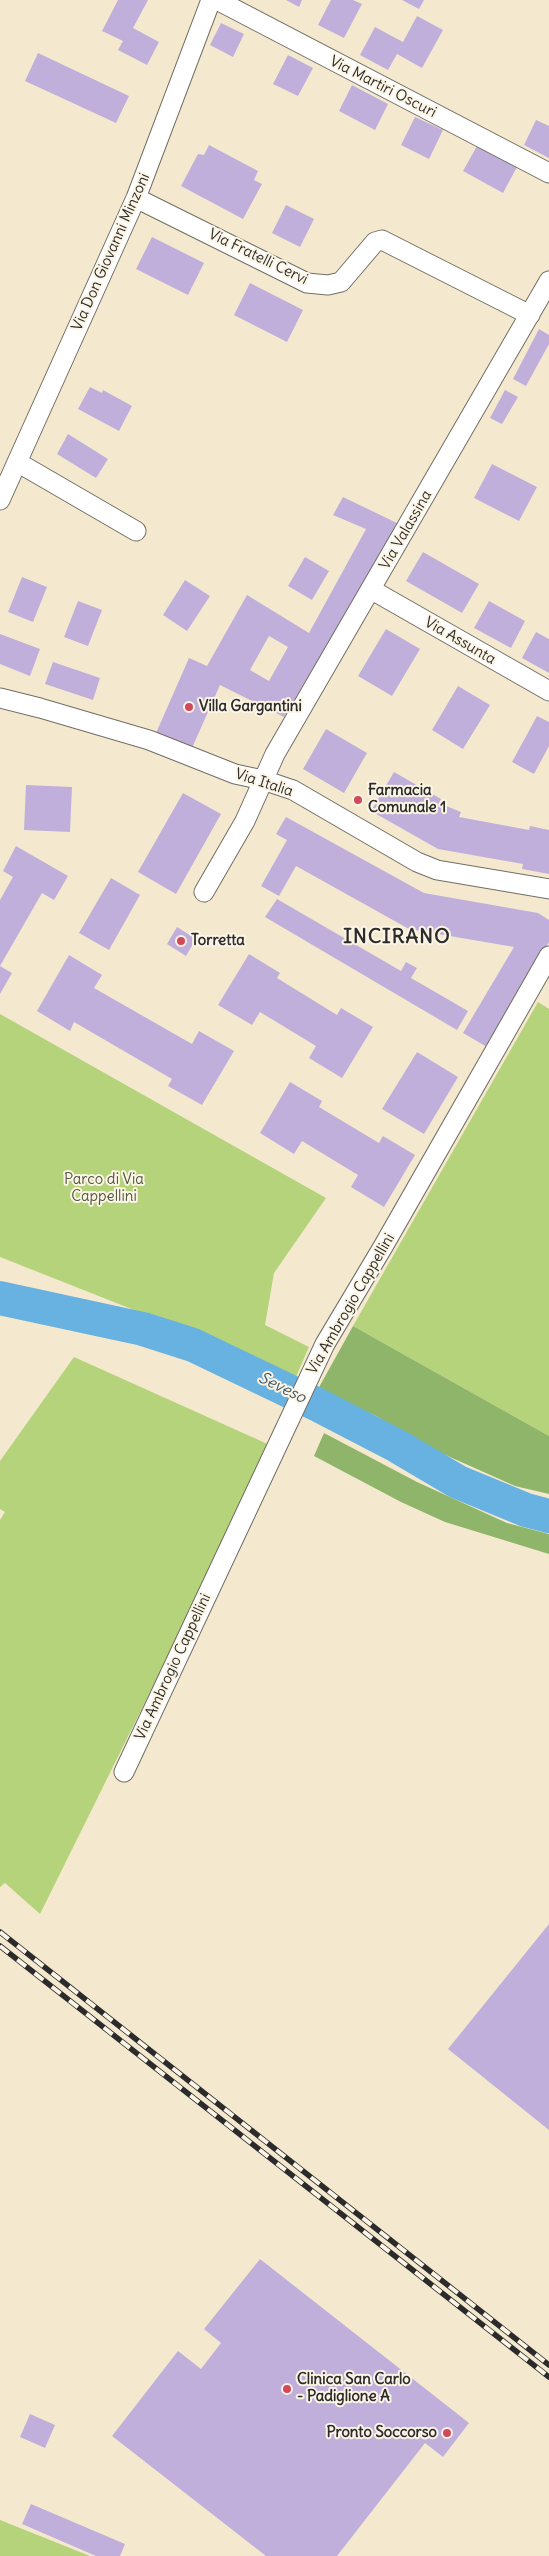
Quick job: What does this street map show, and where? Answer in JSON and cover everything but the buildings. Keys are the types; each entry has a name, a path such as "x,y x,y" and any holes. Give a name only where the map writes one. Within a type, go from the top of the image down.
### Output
{"street":[{"name":"Via Don Giovanni Minzoni","path":"0,500 136,198 211,0"},
{"name":"Via Martiri Oscuri","path":"217,0 549,173"},
{"name":"Via Fratelli Cervi","path":"136,198 302,281 328,285 337,284 344,280 375,242 385,240 530,315"},
{"name":"Via Valassina","path":"204,892 245,821 274,754 372,590 549,281"},
{"path":"17,462 136,531"},
{"name":"Via Assunta","path":"372,590 549,691"},
{"name":"Via Italia","path":"0,698 149,740 235,774 263,780 293,790 417,862 437,870 549,889"},
{"name":"Via Ambrogio Cappellini","path":"124,1772 325,1344 549,956"}],"green space":[{"path":"538,1002 549,1009 549,1436 353,1326"},
{"name":"Parco di Via Cappellini","path":"0,1014 326,1198 274,1273 265,1325 309,1347 295,1379 167,1323 0,1257"},
{"path":"353,1326 549,1436 549,1494 515,1486 441,1453 376,1416 318,1389"},
{"path":"74,1357 272,1446 40,1914 5,1883 0,1887 0,1520 5,1512 0,1509 0,1461"},
{"path":"324,1433 417,1482 507,1523 549,1534 549,1554 445,1522 401,1502 314,1456"},
{"path":"0,2520 90,2556 0,2556"}],"waterway":[{"name":"Seveso","path":"0,1298 143,1329 193,1345 318,1405 397,1446 458,1482 526,1510 549,1516"}],"railway":[{"path":"0,1932 549,2365"},
{"path":"0,1946 549,2377"}],"place":[{"name":"Villa Gargantini","path":"189,707"},
{"name":"Farmacia Comunale 1","path":"358,800"},
{"name":"Torretta","path":"181,941"},
{"name":"Clinica San Carlo - Padiglione A","path":"287,2389"},
{"name":"Pronto Soccorso","path":"447,2433"}],"district":[{"name":"INCIRANO","path":"397,937"}]}
